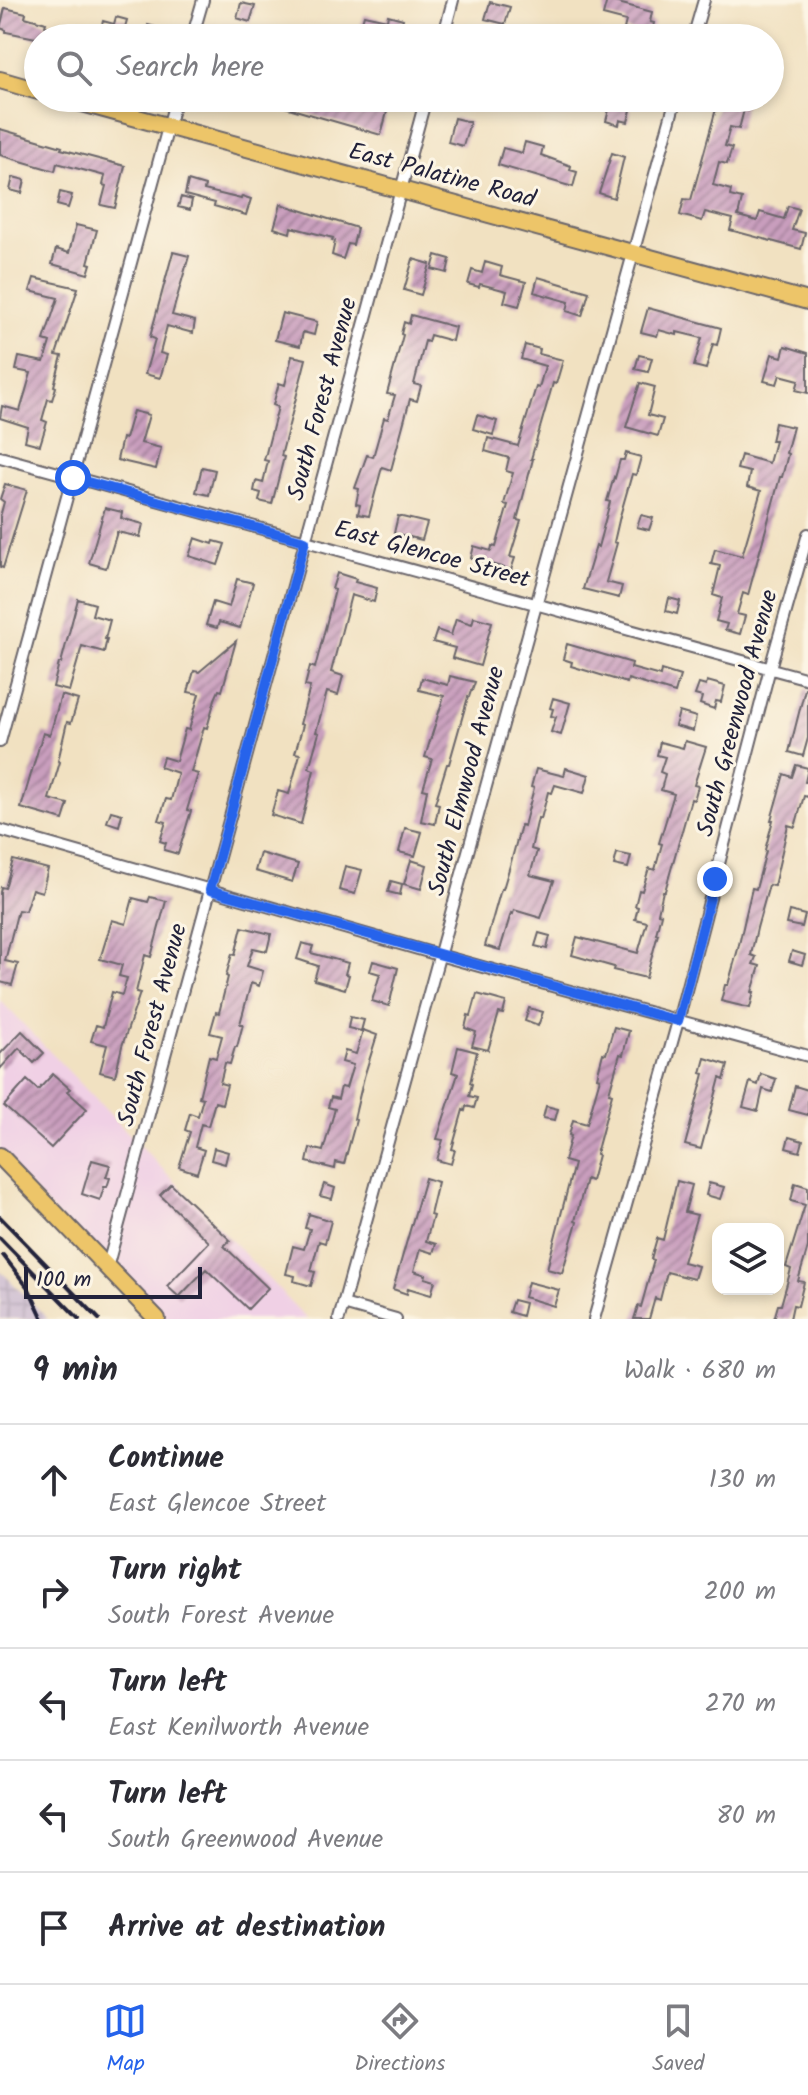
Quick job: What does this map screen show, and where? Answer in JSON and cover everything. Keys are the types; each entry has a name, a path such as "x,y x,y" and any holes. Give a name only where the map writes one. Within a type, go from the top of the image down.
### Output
{"main road":[{"path":"0,80 24,87"},
{"name":"East Palatine Road","path":"116,112 808,301"},
{"path":"0,1156 157,1319"}],"street":[{"path":"196,24 203,0"},
{"path":"447,24 453,0"},
{"path":"697,24 704,0"},
{"path":"0,742 172,112"},
{"name":"South Forest Avenue","path":"107,1268 422,112"},
{"name":"South Elmwood Avenue","path":"339,1319 672,112"},
{"name":"East Glencoe Street","path":"0,457 808,679"},
{"name":"South Greenwood Avenue","path":"594,1319 678,1021 808,534"},
{"path":"0,830 808,1056"},
{"path":"343,1304 396,1319"}],"shaded area":[{"path":"0,1000 307,1319 157,1319 0,1156"},
{"path":"0,1270 48,1319 0,1319"}],"building":[{"path":"607,0 652,12 650,22 654,23 625,24 626,21 603,15"},
{"path":"490,2 510,7 505,24 485,19"},
{"path":"241,3 255,6 250,22 237,18"},
{"path":"5,8 26,13 25,17 46,23 24,24 24,36 0,28"},
{"path":"364,15 387,20 388,15 403,19 402,24 361,24"},
{"path":"116,17 127,20 126,24 114,24"},
{"path":"302,112 387,112 381,135"},
{"path":"608,112 630,112 628,122 620,120 619,125 606,121"},
{"path":"715,112 743,112 739,129 730,127 725,146 732,148 727,164 719,162 713,185 731,190 730,196 742,199 738,216 757,221 760,212 784,219 788,206 799,209 792,230 805,233 801,249 730,230 733,219 705,212 702,221 680,215 684,199 691,200"},
{"path":"454,118 470,122 463,146 448,142"},
{"path":"0,129 125,166 115,208 101,205 105,176 57,163 55,171 0,155"},
{"path":"525,142 543,147 541,155 571,166 570,170 577,172 573,187 498,165 503,148 522,153"},
{"path":"612,153 624,157 614,198 599,193"},
{"path":"13,177 25,180 22,193 10,190"},
{"path":"188,181 205,186 204,190 251,199 246,215 185,195"},
{"path":"60,192 72,195 68,208 57,205"},
{"path":"181,197 192,200 190,210 178,207"},
{"path":"281,204 357,228 353,245 348,244 343,259 332,255 333,238 291,227 290,233 274,228"},
{"path":"76,225 97,230 88,274 52,264 56,249 69,253"},
{"path":"173,252 189,256 172,315 195,321 193,333 167,326 160,353 167,355 160,378 145,374 155,339 150,337"},
{"path":"436,255 450,259 447,273 432,269"},
{"path":"413,259 430,264 421,295 404,290"},
{"path":"485,262 502,267 500,275 526,282 519,306 504,302 507,291 468,284 472,270 482,273"},
{"path":"538,277 589,292 582,316 567,311 569,302 534,292"},
{"path":"34,278 78,288 56,355 62,356 52,400 48,399 42,420 47,422 40,445 25,441 28,427 0,418 2,406 20,411 31,373 16,370 19,357 44,362 50,342 44,340 58,298 30,291"},
{"path":"648,308 721,328 706,369 694,366 702,338 659,330 657,336 641,332"},
{"path":"282,313 317,322 314,335 303,332 300,346 275,340"},
{"path":"411,315 455,327 452,341 430,335 428,342 425,341 414,384 421,386 417,401 410,399 391,470 382,467 369,516 358,514 359,489 355,488 367,455 373,457 384,418 388,419 395,395 387,394 404,322 409,324"},
{"path":"525,345 540,349 539,354 563,360 556,384 553,383 531,459 517,520 521,521 510,557 515,558 511,570 471,558 474,546 491,551 492,546 496,547 513,473 506,471 509,458 485,451 488,438 518,446 545,366 521,359"},
{"path":"785,346 808,353 808,393 796,390 799,380 780,375 777,384 764,381 772,354 782,357"},
{"path":"639,355 652,358 648,372 635,369"},
{"path":"292,356 306,359 272,504 259,501 261,493 254,491 256,481 263,483 268,461 264,460 278,407 273,405 279,383 285,385"},
{"path":"640,383 655,387 648,415 663,419 658,436 626,427"},
{"path":"133,411 149,415 141,443 161,448 156,469 117,460"},
{"path":"477,415 497,421 493,435 473,429"},
{"path":"775,423 793,427 748,595 743,593 737,614 745,616 740,634 725,630 727,624 716,621 722,598 713,595 720,566 711,564 715,549 742,556 761,491 747,487 750,472 737,469 741,455 769,463 775,441 771,441"},
{"path":"626,453 641,457 636,475 632,474 620,516 614,542 617,543 606,582 622,586 619,598 583,589 598,547 614,477"},
{"path":"202,467 215,470 209,495 196,492"},
{"path":"5,484 27,490 3,568 0,567 0,517 4,502 0,499"},
{"path":"105,508 122,512 121,518 143,524 140,537 117,532 106,568 89,563"},
{"path":"641,515 653,518 649,530 637,527"},
{"path":"398,516 427,523 422,540 394,533"},
{"path":"195,538 225,544 218,565 189,556"},
{"path":"337,573 377,588 374,602 351,595 331,672 343,676 338,695 327,692 316,732 319,733 309,768 314,770 301,824 271,815 278,791 289,794 300,754 295,753 310,687 305,686 310,666 315,668"},
{"path":"237,579 253,583 240,628 219,622 217,628 206,625 213,602 229,607"},
{"path":"669,598 680,601 677,614 666,611"},
{"path":"78,599 95,604 92,615 110,620 104,652 82,646 69,691 53,687"},
{"path":"474,617 492,622 480,666 452,658 455,648 433,642 437,630 451,635 456,619 472,624"},
{"path":"236,641 222,691 219,690 215,699 207,728 204,727 191,772 198,774 178,854 164,850 166,843 160,841 166,822 159,820 166,799 171,800 178,773 160,767 163,757 176,761 185,729 189,730 199,694 188,692 194,671 199,672"},
{"path":"567,644 632,663 631,668 660,676 661,670 680,676 675,693 571,666 572,662 563,659"},
{"path":"450,676 475,682 435,803 439,804 435,824 421,821 427,790 423,789 432,759 425,757 444,696 419,690 422,678 448,685"},
{"path":"707,681 725,686 721,702 716,701 714,709 700,704 702,697 695,695 699,684 706,686"},
{"path":"805,689 808,689 808,738 803,756 789,752"},
{"path":"61,695 78,700 71,723 67,722 49,799 68,804 63,820 21,808 43,733 50,735"},
{"path":"553,698 570,703 561,735 551,732 556,717 551,716"},
{"path":"679,712 696,717 693,731 675,726"},
{"path":"685,741 706,747 694,785 698,786 694,800 691,799 663,891 658,913 661,914 658,934 646,978 572,955 577,937 638,953 647,922 635,919 638,907 635,906 649,868 655,870 662,844 659,843 674,794 661,790 665,774 660,772 665,757 657,755 660,742 683,748"},
{"path":"796,765 808,768 805,782 808,782 808,797 804,796 795,827 788,825 774,886 769,885 757,928 751,955 756,957 753,964 760,966 750,1008 721,1001 738,949 752,888 756,889 784,774 792,777"},
{"path":"566,768 589,775 584,793 555,785 552,793 548,792 541,819 538,818 531,849 537,851 530,875 554,881 541,918 514,910 500,950 485,946 521,825 524,826 536,769 564,776"},
{"path":"111,811 122,814 119,826 107,822"},
{"path":"405,828 422,832 415,856 399,852"},
{"path":"260,853 298,864 292,882 255,871"},
{"path":"617,853 631,856 628,868 614,865"},
{"path":"13,860 48,869 42,892 32,889 25,911 18,910 5,961 18,964 12,985 0,982 0,892 1,887 5,888"},
{"path":"411,860 427,865 421,889 404,884"},
{"path":"345,866 362,870 355,894 339,890"},
{"path":"391,881 402,884 400,895 388,892"},
{"path":"150,897 166,901 151,957 145,955 136,992 140,993 115,1076 100,1072 107,1045 91,1041 96,1025 103,1027 112,992 122,995 127,978 119,976 122,965 100,959 112,920 126,924 133,898 148,902"},
{"path":"789,911 805,915 802,927 786,924"},
{"path":"242,927 271,934 267,951 253,948 247,966 263,971 259,986 251,983 237,1047 230,1064 225,1063 220,1083 227,1085 222,1104 215,1102 208,1126 201,1124 195,1147 204,1150 197,1173 179,1167 190,1132 185,1130 190,1113 198,1116 203,1098 199,1097 209,1056 216,1058 222,1036 210,1033 216,1012 219,1013 226,976"},
{"path":"539,933 550,936 547,949 535,946"},
{"path":"302,943 313,946 311,953 348,963 345,989 314,980 318,966 297,959"},
{"path":"792,951 805,955 802,965 789,961"},
{"path":"373,961 398,968 389,1006 372,1001 380,974 370,971"},
{"path":"477,994 506,1002 503,1014 499,1013 488,1050 472,1046 476,1032 465,1028"},
{"path":"529,1008 543,1012 538,1026 525,1021"},
{"path":"350,1017 364,1020 361,1031 348,1028"},
{"path":"614,1027 629,1031 609,1093 612,1094 591,1181 586,1179 562,1273 547,1269 574,1164 564,1161 569,1135 573,1120 587,1124 600,1078 597,1077 603,1053 606,1054"},
{"path":"363,1030 377,1035 344,1164 336,1162 335,1169 307,1162 310,1148 323,1151 335,1109 328,1107 331,1097 338,1099 341,1087 346,1088 353,1065 342,1062 345,1051 356,1054"},
{"path":"22,1031 44,1053 34,1063 19,1048 0,1069 0,1054"},
{"path":"458,1047 477,1052 469,1096 477,1098 474,1108 466,1106 463,1110 451,1164 437,1160 443,1140 437,1139 458,1074 452,1072"},
{"path":"705,1058 728,1065 724,1080 720,1078 701,1149 685,1145 704,1074 701,1073"},
{"path":"53,1074 87,1109 51,1148 4,1106 27,1080 38,1090"},
{"path":"761,1074 776,1079 772,1092 763,1089 758,1111 743,1107 750,1082 758,1085"},
{"path":"795,1086 808,1090 808,1115 789,1110"},
{"path":"546,1106 558,1109 555,1120 543,1118"},
{"path":"789,1137 803,1141 800,1152 786,1148"},
{"path":"214,1148 228,1152 225,1164 211,1160"},
{"path":"92,1160 110,1165 106,1177 110,1178 100,1200 82,1194"},
{"path":"425,1178 438,1182 426,1241 436,1244 433,1253 420,1249 414,1271 435,1281 431,1295 408,1288 407,1294 393,1289"},
{"path":"677,1181 692,1185 685,1212 697,1215 683,1262 698,1266 694,1279 667,1272 660,1300 655,1298 649,1319 634,1319 638,1306 641,1307 657,1238 663,1240"},
{"path":"709,1183 724,1187 720,1199 706,1195"},
{"path":"795,1183 808,1187 808,1247 798,1281 804,1282 798,1306 793,1305 790,1319 774,1319 784,1295 791,1269 786,1267 805,1205 791,1201"},
{"path":"171,1184 230,1240 224,1246 268,1288 248,1309 206,1269 179,1297 167,1286 209,1242 160,1195"},
{"path":"324,1184 335,1188 332,1199 320,1196"},
{"path":"309,1214 331,1221 325,1243 319,1241 311,1271 315,1272 311,1286 294,1281 295,1276 286,1274 293,1246 304,1249 310,1229 305,1228"},
{"path":"528,1282 559,1290 554,1306 524,1297"},
{"path":"513,1300 525,1303 522,1316 509,1312"}],"railway":[{"path":"0,1217 99,1319"},
{"path":"0,1238 79,1319"},
{"path":"3,1255 29,1289 43,1319"}],"route":[{"path":"73,478 305,541 210,890 678,1021 715,879"}]}
